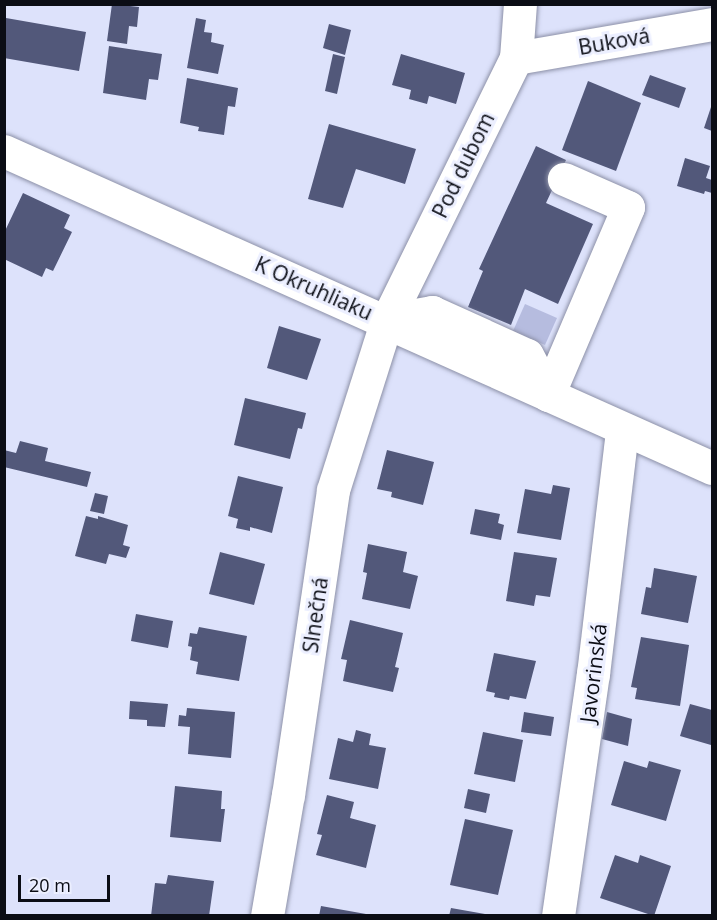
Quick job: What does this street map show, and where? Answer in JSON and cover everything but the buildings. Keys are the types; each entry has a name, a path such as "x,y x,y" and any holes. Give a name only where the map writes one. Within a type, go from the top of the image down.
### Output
{"street":[{"name":"Pod dubom","path":"387,320 516,58 520,4"},
{"name":"Buková","path":"516,58 712,24"},
{"name":"K Okruhliaku","path":"4,151 387,320 622,430 712,468"},
{"path":"548,395 628,207 564,179"},
{"name":"Slnečná","path":"267,915 288,795 333,490 387,320"},
{"name":"Javorinská","path":"558,915 593,674 622,430"}],"shaded area":[{"path":"525,304 557,318 545,345 513,331"}]}
